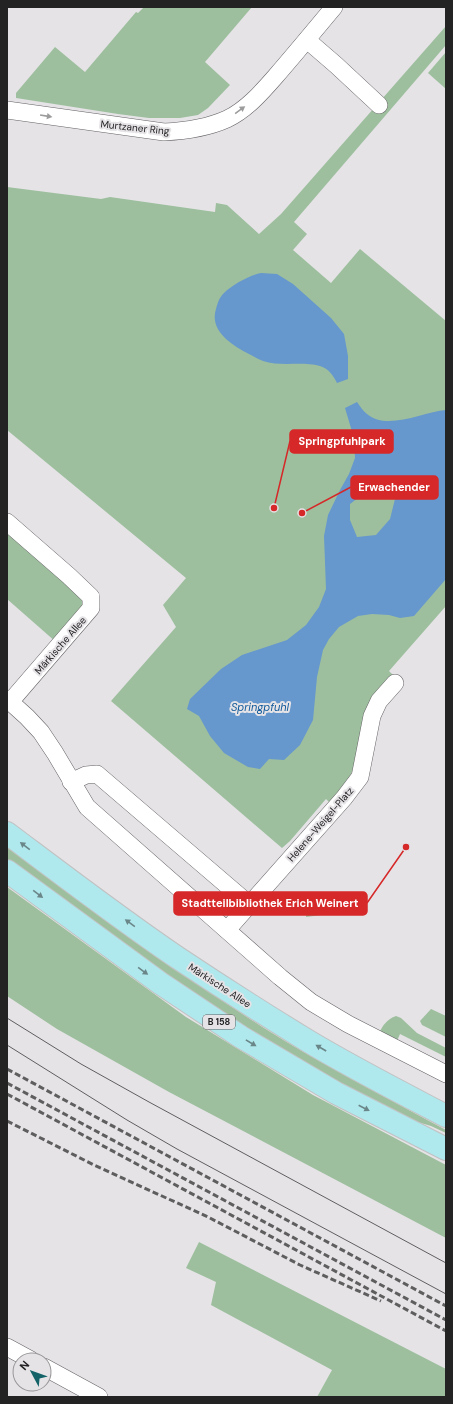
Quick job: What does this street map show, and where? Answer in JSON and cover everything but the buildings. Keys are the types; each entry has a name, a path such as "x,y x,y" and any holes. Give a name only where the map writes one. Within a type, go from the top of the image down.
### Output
{"main road":[{"name":"Märkische Allee","path":"7,833 177,957 259,1010 308,1041 446,1116"},
{"name":"B 158","path":"7,871 153,978 241,1037 336,1094 446,1149"},
{"path":"401,1126 435,1132 446,1137"}],"street":[{"name":"Murtzaner Ring","path":"7,110 164,132 190,130 226,119 241,110 259,94 334,7"},
{"path":"307,40 379,105"},
{"name":"Märkische Allee","path":"7,522 75,581 91,597 92,602 91,608 9,701 41,732 87,807 228,930"},
{"name":"Helene-Weigel-Platz","path":"228,930 344,798 360,777 372,716 380,701 395,683"},
{"path":"71,782 86,775 97,774 250,905"},
{"path":"228,930 280,977 311,1002 348,1024 446,1074"},
{"path":"7,1347 16,1352"},
{"path":"52,1371 99,1397"}],"green space":[{"path":"144,7 252,7 205,62 230,85 208,108 198,115 180,118 149,118 16,98 16,93 55,47 85,72 136,12 138,13"},
{"path":"446,26 446,45 294,222 307,234 293,250 331,283 360,249 446,321 446,606 389,671 394,676 346,785 330,803 326,799 290,841 282,848 111,701 176,627 163,605 186,578 7,430 7,187 101,199 110,197 215,212 216,203 227,205 259,234 281,214"},
{"path":"446,52 446,89 428,73"},
{"path":"7,531 80,594 82,610 56,642 7,599"},
{"path":"7,846 134,939 264,1028 309,1055 446,1130 446,1133 384,1109 293,1057 230,1018 7,860"},
{"path":"7,887 186,1017 313,1095 446,1165 446,1238 169,1092 57,1029 7,996"},
{"path":"313,902 324,904 329,914 306,917 307,908"},
{"path":"431,1009 446,1016 446,1037 422,1025 420,1021"},
{"path":"396,1016 401,1018 417,1033 446,1048 446,1057 400,1034 396,1043 379,1034 385,1023"},
{"path":"199,1242 446,1369 446,1397 317,1397 332,1370 211,1305 216,1282 186,1268"}],"water":[{"path":"261,273 277,274 293,284 331,318 344,334 348,356 348,379 337,383 334,377 326,369 320,366 306,364 277,364 263,361 229,342 219,331 215,317 218,302 222,295 236,284"},
{"name":"Springpfuhl","path":"357,402 367,414 375,419 385,421 395,421 446,410 446,579 414,616 400,618 389,615 372,614 358,616 339,627 329,639 323,650 317,677 313,720 300,745 284,760 269,759 260,769 248,767 224,753 210,736 199,716 187,709 190,699 221,669 242,655 287,640 306,625 319,607 326,589 324,536 328,515 349,474 355,458 354,438 345,408","holes":["379,482 397,491 390,519 376,535 357,537 350,520 350,504"]}],"tram line":[{"path":"7,1018 81,1064 149,1102 446,1263"},
{"path":"7,1045 127,1120 177,1149 446,1294"}],"railway":[{"path":"7,1069 446,1306"},
{"path":"7,1083 446,1320"},
{"path":"7,1094 446,1331"},
{"path":"7,1121 94,1165 208,1217 300,1265 381,1301"}],"place":[{"name":"Springpfuhlpark","path":"274,508"},
{"name":"Erwachender","path":"302,513"},
{"name":"Stadtteilbibliothek Erich Weinert","path":"406,847"}]}
